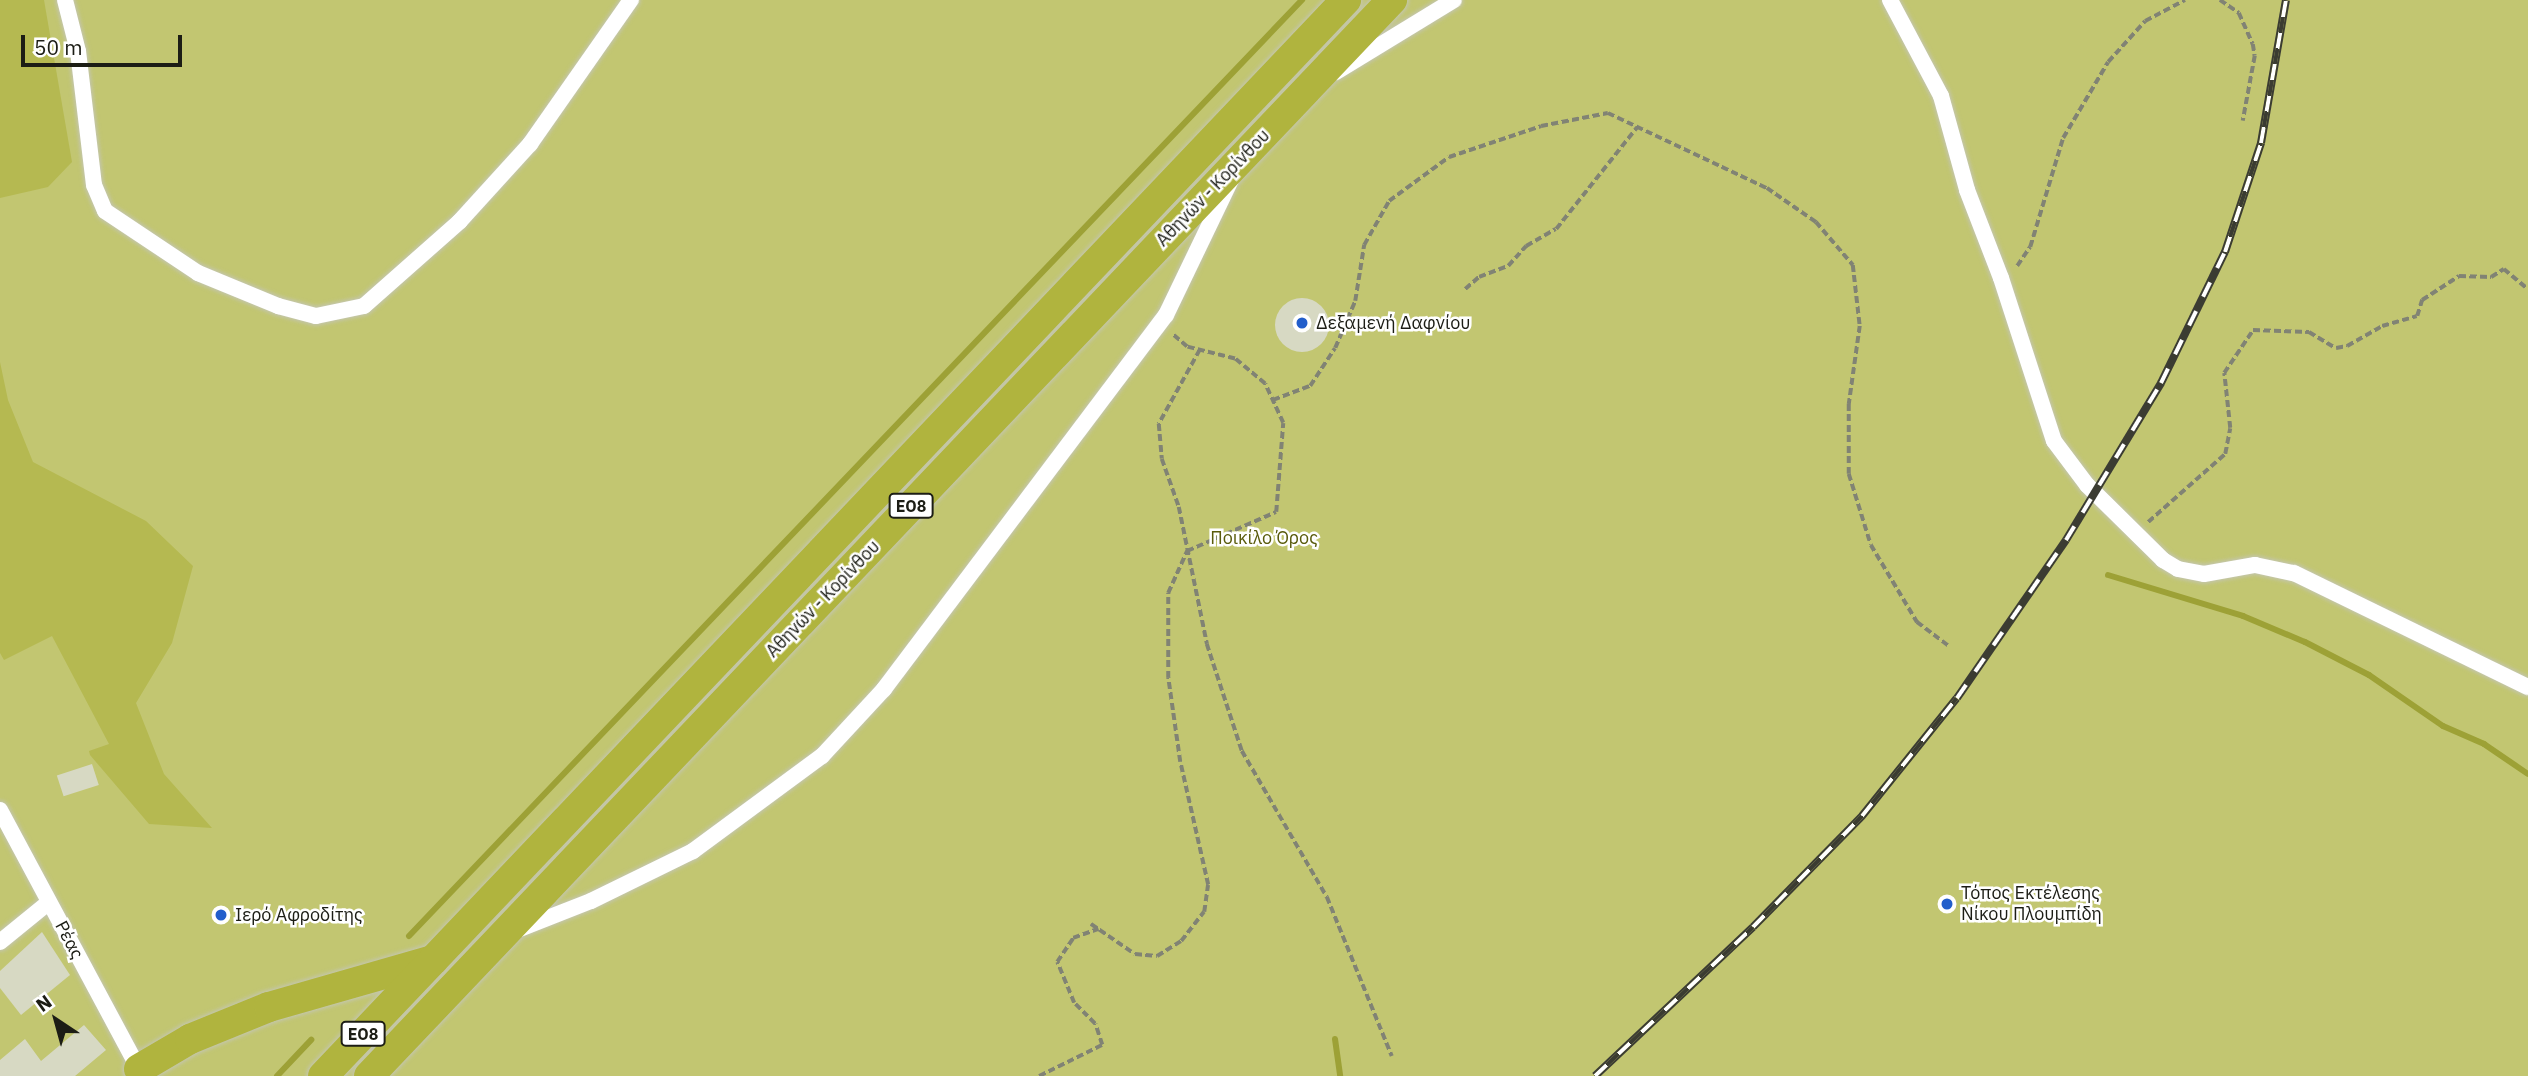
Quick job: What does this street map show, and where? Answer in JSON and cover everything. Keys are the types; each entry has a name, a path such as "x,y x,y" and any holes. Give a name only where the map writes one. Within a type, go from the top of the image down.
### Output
{"highway":[{"name":"Αθηνών - Κορίνθου","path":"323,1076 1346,0"},
{"name":"Αθηνών - Κορίνθου","path":"369,1076 1392,0"},
{"path":"136,1073 190,1039 269,1007 433,960"}],"street":[{"path":"65,0 78,51 94,185 105,211 198,273 278,306 316,316 364,306 460,221 530,144 631,0"},
{"path":"1312,85 1454,0"},
{"path":"1890,0 1941,96 1967,190 2001,278 2054,441 2087,485 2163,560 2192,573 2255,565 2294,573 2528,687"},
{"path":"502,936 591,901 693,851 822,756 884,689 1160,323 1210,230 1238,162"},
{"name":"Ρέας","path":"0,810 136,1073"},
{"path":"0,942 49,902"}],"path":[{"path":"2001,278 2021,262 2030,247 2036,213 2063,138 2108,62 2145,21 2185,0"},
{"path":"2220,0 2239,13 2253,44 2243,121"},
{"path":"1273,400 1310,386 1335,348 1355,302 1364,245 1389,201 1449,157 1541,126 1608,113 1767,188 1816,222 1853,265 1860,326 1849,404 1849,474 1871,545 1917,622 1949,646"},
{"path":"1465,289 1479,277 1508,266 1527,246 1556,229 1637,127"},
{"path":"2136,533 2225,454 2230,428 2224,373 2253,330 2309,332 2336,348 2347,346 2382,326 2417,316 2422,300 2459,276 2491,277 2504,269 2528,289"},
{"path":"1091,924 1135,954 1157,956 1181,941 1203,912 1208,885 1180,762 1168,678 1168,593 1187,551 1276,512 1283,423 1265,384 1235,359 1188,347 1160,323"},
{"path":"1200,350 1159,424 1161,459 1179,507 1207,644 1242,751 1326,897 1392,1056"},
{"path":"1039,1076 1102,1045 1095,1024 1074,1003 1056,962 1073,938 1098,929"}],"green space":[{"name":"Ποικίλο Όρος","path":"0,0 2528,0 2528,1076 0,1076"}],"shaded area":[{"path":"0,0 44,0 72,162 48,187 0,198"},
{"path":"0,362 8,400 33,462 146,521 193,566 172,643 136,703 164,774 212,828 149,824 90,755 89,751 109,744 52,636 4,660 0,653"}],"building":[{"name":"Δεξαμενή Δαφνίου","path":"1302,298 1321,306 1329,325 1321,344 1302,352 1283,344 1275,325 1283,306"},
{"path":"92,764 99,785 64,796 57,775"},
{"path":"42,932 70,975 21,1015 0,988 0,971"},
{"path":"84,1025 106,1050 75,1076 0,1076 0,1060 25,1039 41,1061"}],"waterway":[{"path":"409,936 1302,0"},
{"path":"2108,575 2243,616 2305,642 2369,675 2443,726 2484,744 2528,774"},
{"path":"1335,1039 1340,1076"},
{"path":"277,1076 311,1040"}],"railway":[{"path":"1595,1076 1753,927 1862,816 1957,698 2066,540 2161,383 2225,252 2261,143 2286,0"}],"place":[{"name":"Δεξαμενή Δαφνίου","path":"1302,323"},
{"name":"Τόπος Εκτέλεσης Νίκου Πλουμπίδη","path":"1947,904"},
{"name":"Ιερό Αφροδίτης","path":"221,915"}]}
